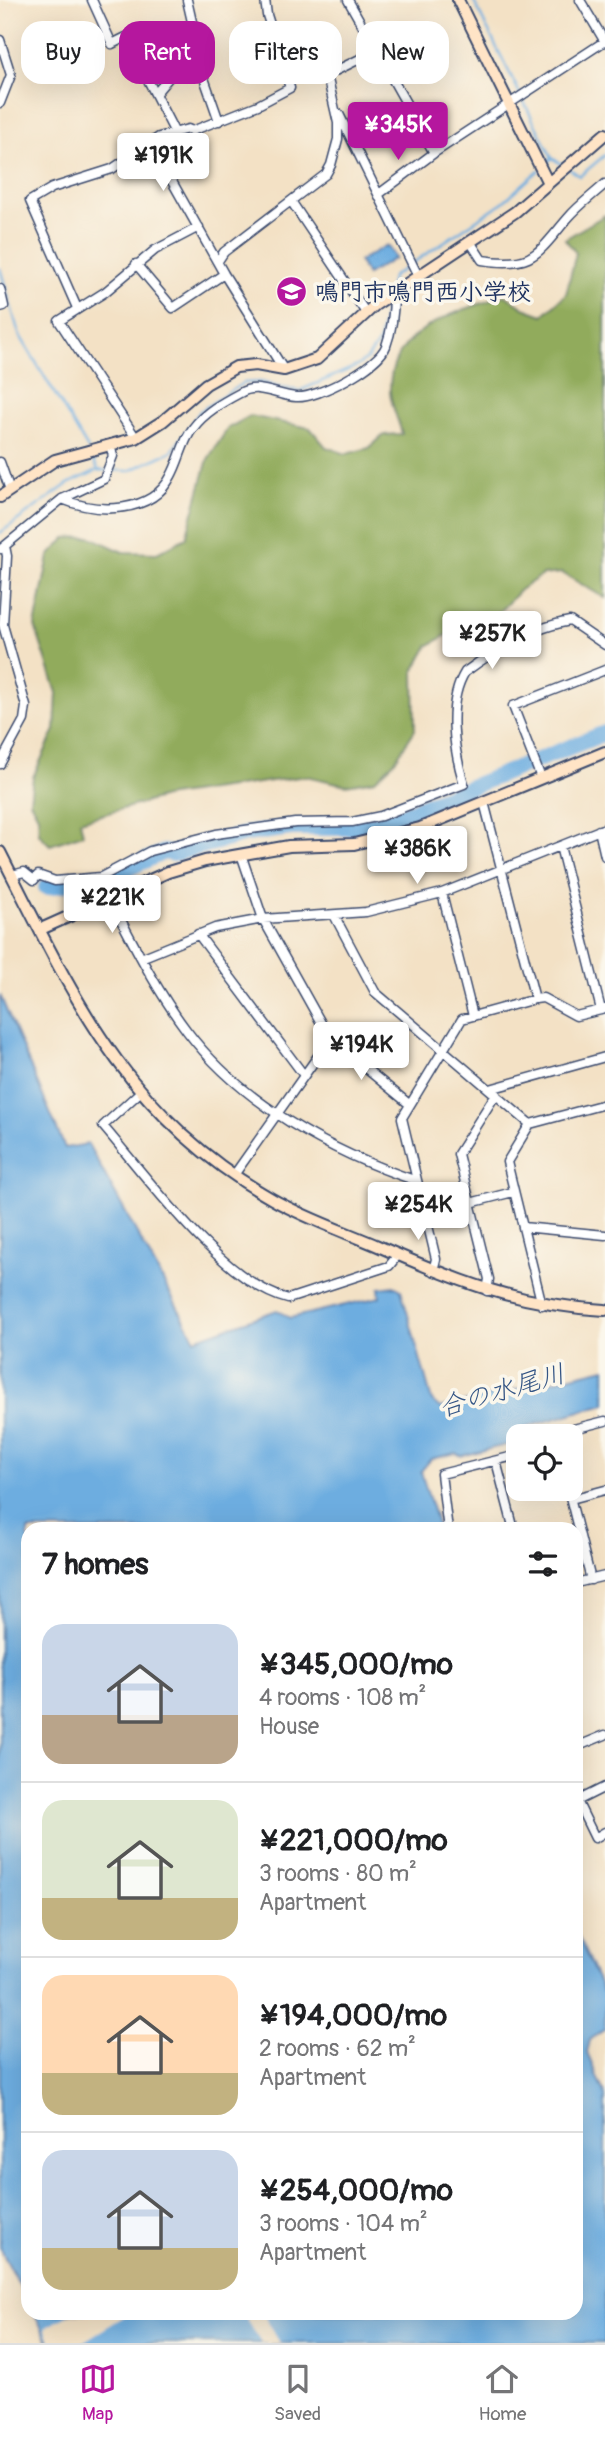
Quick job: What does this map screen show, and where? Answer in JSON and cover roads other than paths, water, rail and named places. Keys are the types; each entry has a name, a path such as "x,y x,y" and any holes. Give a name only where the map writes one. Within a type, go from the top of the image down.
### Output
{"street":[{"path":"92,0 112,44 126,37 174,132"},
{"path":"187,0 192,21"},
{"path":"77,308 30,201 65,183 112,169 159,137 174,132 192,131 219,121 290,88 267,15 265,0"},
{"path":"348,0 361,21"},
{"path":"458,0 548,183"},
{"path":"379,194 434,153 605,41 580,0"},
{"path":"0,40 11,75 0,103"},
{"path":"218,261 224,252 326,174 338,139 327,75 356,61"},
{"path":"156,93 163,84"},
{"path":"206,84 219,121"},
{"path":"396,84 434,153"},
{"path":"333,100 419,278"},
{"path":"0,497 38,469 82,450 136,438 163,421 206,384 236,367 256,365 284,370 317,359 366,313 515,212 605,134"},
{"path":"150,144 223,274 284,370"},
{"path":"471,243 482,260 508,264 528,260 546,247 569,216 605,184"},
{"path":"291,201 366,313"},
{"path":"136,438 59,321 105,292 155,250 199,227"},
{"path":"136,264 173,308 223,274"},
{"path":"0,289 4,306 0,307"},
{"path":"62,499 100,507 137,506 160,494 172,475 186,438 204,415 242,391 252,388 304,398 362,370 386,346 394,293"},
{"path":"0,764 24,720 26,706 3,625 7,556 2,548 14,535 62,499 104,479 113,456 110,445"},
{"path":"0,463 10,490"},
{"path":"13,877 23,872 34,880 38,875 55,881 101,877 150,851 216,834 295,823 352,822 381,816 464,784 456,755 455,732 457,699 465,672 516,639 558,623 570,621 605,645"},
{"path":"541,778 513,706 605,670"},
{"path":"41,929 167,872 241,854 289,846 354,844 385,839 605,752"},
{"path":"484,802 534,999"},
{"path":"141,958 215,928 263,919 366,912 443,893 602,829 605,856"},
{"path":"433,1271 436,1259 427,1214 402,1118 462,1019 543,998 576,1016 603,1009 560,846"},
{"path":"0,852 85,1013 140,1092 173,1127 234,1175 274,1200 433,1271 487,1291 542,1305 605,1310"},
{"path":"241,854 263,919 330,1039 410,1104"},
{"path":"443,893 473,1016"},
{"path":"109,897 169,1004 206,1053 241,1086 276,1112 342,1148 417,1181"},
{"path":"334,915 375,992 530,1124"},
{"path":"198,934 303,1074"},
{"path":"234,1175 330,1039"},
{"path":"487,1291 489,1279 458,1154 493,1091 605,1057"},
{"path":"140,1092 103,1126 206,1244 256,1285 288,1299 389,1266 398,1255"},
{"path":"542,1305 507,1162 530,1124 605,1104"},
{"path":"427,1214 513,1192"},
{"path":"523,1227 605,1235"},
{"path":"583,1427 605,1421"},
{"path":"447,1522 441,1474 506,1458"},
{"path":"496,1461 512,1522"},
{"path":"583,1496 605,1490"},
{"path":"571,1501 577,1522"},
{"path":"583,1548 591,1580"},
{"path":"583,1582 605,1576"},
{"path":"583,1744 605,1735"},
{"path":"583,1797 605,1787"},
{"path":"583,1814 595,1838 605,1832"}],"water":[{"path":"387,245 395,258 367,275 359,261"},
{"path":"0,995 65,1148 88,1144 195,1339 277,1310 290,1318 380,1297 379,1288 394,1286 401,1290 432,1401 440,1408 605,1368 605,1404 537,1424 506,1424 506,1445 461,1456 456,1453 431,1459 421,1471 436,1522 21,1522 21,2288 0,2248"},
{"path":"583,1947 605,1996 605,2029 590,2040 587,2053 605,2096 605,2343 50,2343 37,2320 583,2320"}],"waterway":[{"path":"473,0 552,158 563,165"},
{"path":"568,168 580,176 605,155"},
{"path":"544,165 552,158"},
{"path":"389,290 392,277 503,202 539,170"},
{"path":"0,268 19,334 88,449"},
{"path":"0,533 68,484 98,470 129,471 172,451 200,411 243,383 261,382 299,391 357,366 367,359 379,342 387,300"},
{"path":"91,455 98,470"},
{"path":"46,887 78,882 93,885 164,852 173,854 246,834 291,828 354,828 391,819 605,733"}],"place":[{"name":"鳴門市鳴門西小学校","path":"292,292"}],"water label":[{"name":"合の水尾川","path":"502,1391"}]}
